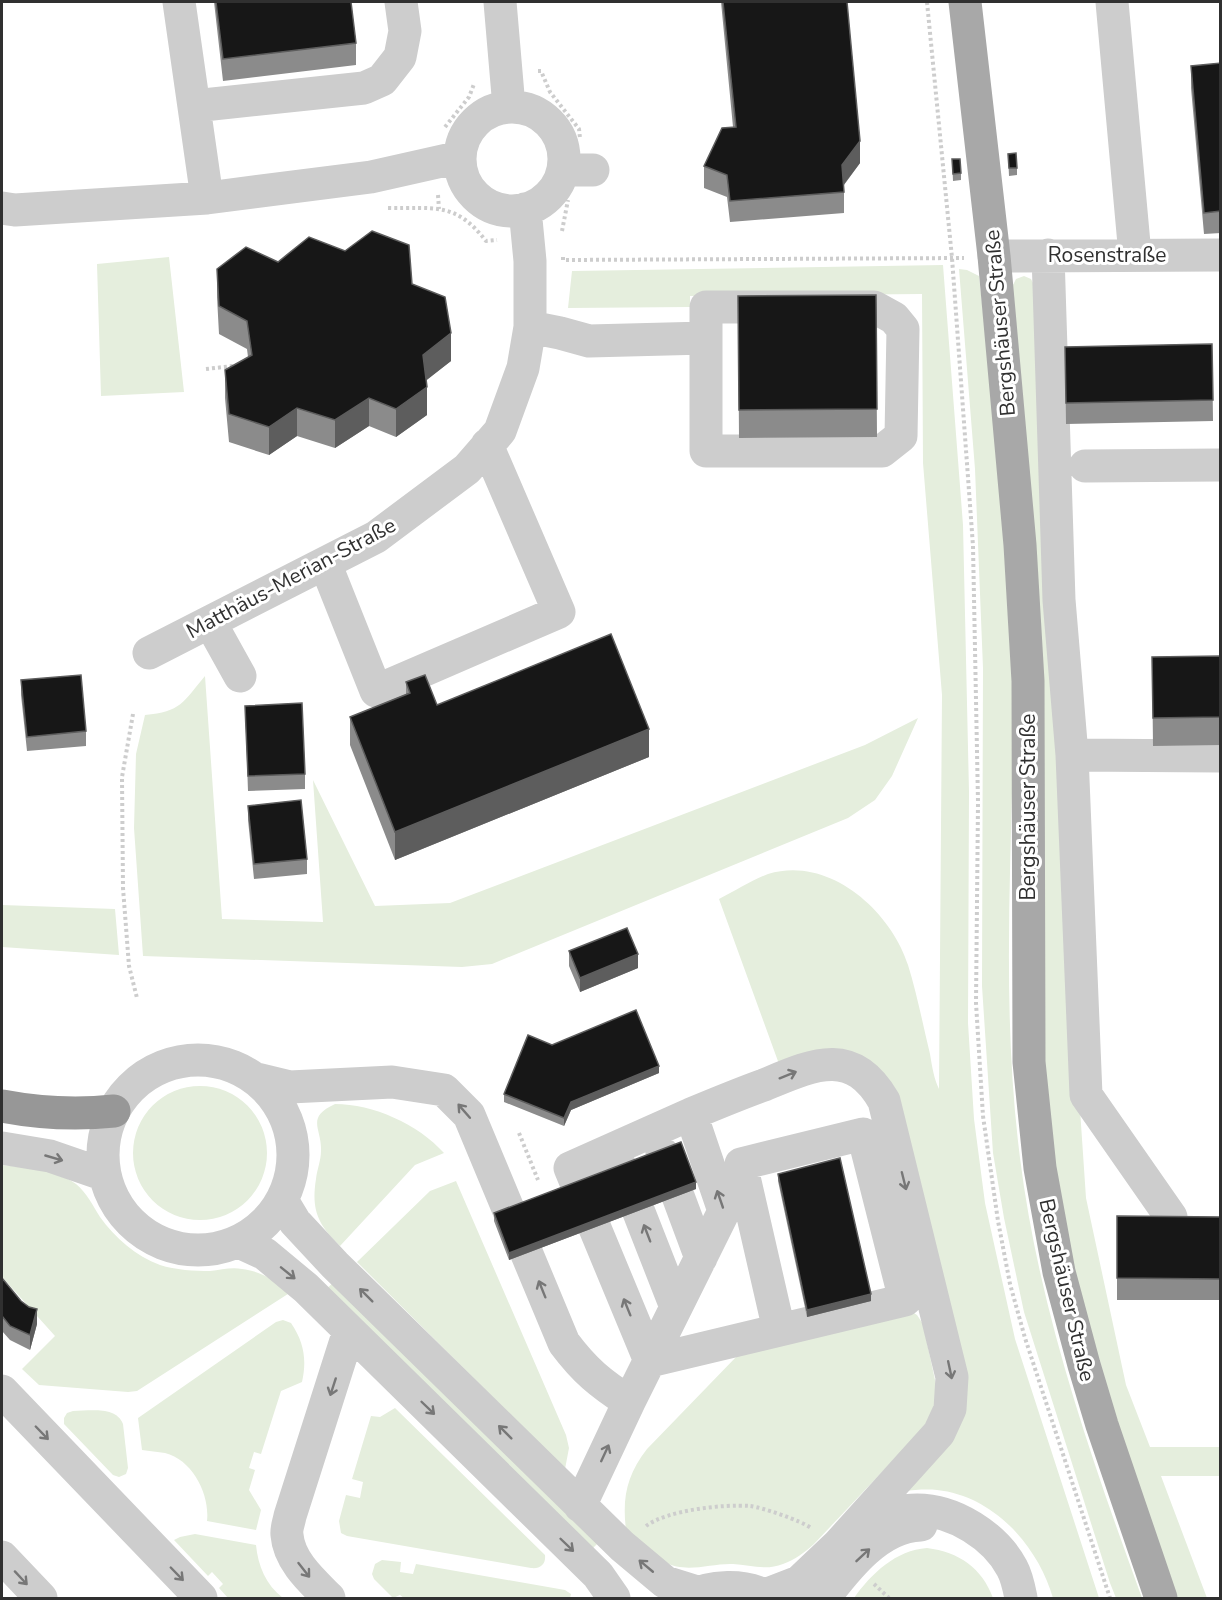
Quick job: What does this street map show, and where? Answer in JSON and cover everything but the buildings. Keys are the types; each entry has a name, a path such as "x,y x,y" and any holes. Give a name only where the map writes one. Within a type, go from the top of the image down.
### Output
{"highway":[{"path":"2,1106 86,1114 114,1111"}],"main road":[{"name":"Bergshäuser Straße","path":"965,2 994,256 1020,545 1028,681 1029,1062 1040,1168 1059,1272 1084,1365 1161,1599"}],"street":[{"path":"179,2 207,198"},
{"path":"194,106 364,88 382,80 400,57 405,31 401,2"},
{"path":"500,2 509,107"},
{"path":"1112,2 1135,255"},
{"path":"509,107 525,109 540,115 552,126 560,139 564,154 578,170 558,184 550,195 538,204 526,222 509,211 493,208 480,200 469,188 462,173 460,157 463,142 470,128 495,110 509,107"},
{"path":"2,208 15,210 207,198 371,177 460,157"},
{"name":"Matthäus-Merian-Straße","path":"149,653 376,537 467,469 488,445 500,431 511,405 523,368 530,327 526,222"},
{"name":"Bergshäuser Straße","path":"1048,255 1059,600 1072,755 1221,756"},
{"name":"Rosenstraße","path":"994,256 1221,255"},
{"path":"874,307 894,318 903,329 901,436 882,451 706,451 706,338 706,308 874,307"},
{"path":"530,327 589,342 706,338"},
{"path":"325,563 365,697 559,612 488,445"},
{"path":"1085,466 1221,465"},
{"path":"210,622 240,676"},
{"path":"1072,755 1086,1095 1171,1217"},
{"path":"206,1059 233,1065 257,1079 277,1099 289,1124 294,1152 291,1179 283,1202 262,1227 239,1242 211,1250 183,1250 156,1241 132,1224 114,1202 105,1175 102,1153 105,1131 114,1111 129,1088 152,1071 178,1061 206,1059"},
{"path":"650,1361 570,1168 691,1114 806,1068 818,1065 839,1066 860,1072 874,1083 885,1101 952,1377 952,1394 950,1409 939,1433 850,1543 824,1599"},
{"path":"257,1079 290,1087 392,1082 444,1090 469,1115 564,1343 581,1366 600,1383 629,1402"},
{"path":"580,1506 724,1211 691,1114"},
{"path":"654,1130 701,1258"},
{"path":"650,1361 904,1300 863,1134 741,1164 779,1330"},
{"path":"2,1148 50,1156 105,1175"},
{"path":"614,1148 676,1307"},
{"path":"283,1202 295,1222 335,1265 580,1506 622,1546 665,1582 691,1595 720,1588 743,1589 767,1597 799,1582 850,1543 903,1511 933,1511 962,1521 992,1543 1013,1569 1022,1599"},
{"path":"239,1242 265,1254 306,1288 598,1575 614,1599"},
{"path":"329,1599 292,1555 287,1534 290,1516 349,1330"},
{"path":"2,1391 201,1599"},
{"path":"2,1557 41,1599"}],"path":[{"path":"927,2 952,258 973,546 978,802 976,1003 983,1116 998,1221 1010,1284 1024,1338 1110,1599"},
{"path":"439,209 452,211 466,220 486,241 526,222 562,231 563,241"},
{"path":"563,250 563,260 952,258"},
{"path":"206,369 238,366"},
{"path":"133,714 122,777 123,888 129,966 136,998"},
{"path":"622,1546 652,1521 691,1509 752,1506 850,1543 889,1599"}],"green space":[{"path":"169,257 184,392 101,396 97,264"},
{"path":"943,265 963,525 969,792 968,1023 974,1119 985,1203 1015,1339 1099,1598 1053,1598 1037,1560 1025,1543 995,1513 977,1502 958,1494 937,1490 904,1491 946,1442 892,1089 779,1064 719,899 768,874 791,870 813,873 835,880 872,907 888,925 908,965 934,1077 939,1089 942,695 923,463 922,294 690,296 690,307 568,308 572,271"},
{"path":"959,269 979,276 994,421 1012,641 1014,686 1009,981 1010,1040 1020,1158 1040,1271 1053,1326 1086,1436 1142,1598 1116,1598 1110,1583 1024,1312 993,1153 982,986 983,668 975,469"},
{"path":"1024,276 1031,279 1040,297 1066,902 1086,1198 1126,1385 1150,1447 1220,1447 1220,1476 1161,1476 1207,1598 1175,1598 1121,1440 1067,1246 1044,1083 1012,287 1016,279"},
{"path":"205,676 222,919 323,922 313,780 375,906 450,903 865,745 918,718 892,776 875,800 848,818 492,964 462,967 143,956 134,828 136,754 145,715 157,714 174,708 186,699"},
{"path":"2,905 115,909 119,955 2,947"},
{"path":"200,1086 225,1091 247,1106 262,1128 267,1153 262,1178 247,1200 225,1215 200,1220 175,1215 153,1200 138,1178 133,1153 138,1128 153,1106 175,1091"},
{"path":"335,1104 364,1108 394,1118 421,1133 444,1153 415,1165 340,1246 321,1224 315,1200 321,1151 318,1119 320,1114"},
{"path":"2,1165 50,1172 76,1184 87,1195 112,1232 134,1251 160,1265 185,1270 210,1271 234,1268 249,1270 268,1277 291,1292 137,1391 39,1385 22,1369 55,1336 2,1277"},
{"path":"456,1181 566,1435 569,1448 565,1469 357,1262 430,1191"},
{"path":"334,1282 600,1541 590,1551 324,1291"},
{"path":"909,1310 917,1315 923,1324 938,1394 932,1419 803,1553 787,1562 770,1567 725,1564 681,1567 660,1559 626,1530 626,1497 631,1477 640,1459 737,1356"},
{"path":"283,1320 291,1323 299,1337 304,1359 302,1382 281,1391 261,1454 254,1452 249,1468 255,1470 249,1490 261,1510 256,1530 207,1521 206,1500 198,1480 184,1463 175,1457 165,1453 142,1450 138,1418 276,1322"},
{"path":"395,1408 545,1555 542,1566 531,1568 347,1536 341,1533 339,1521 346,1495 360,1498 363,1482 352,1479 371,1416 380,1417"},
{"path":"73,1411 109,1412 120,1418 123,1424 128,1468 126,1474 119,1477 113,1475 64,1424 67,1413"},
{"path":"195,1534 256,1545 264,1574 283,1598 228,1598 219,1588 223,1584 212,1572 208,1576 174,1540"},
{"path":"927,1548 949,1553 968,1563 983,1578 993,1598 854,1598 876,1572 895,1558"},
{"path":"382,1560 401,1562 400,1572 413,1574 416,1564 565,1590 571,1594 570,1598 404,1598 400,1595 393,1598 372,1574 375,1564"}]}
